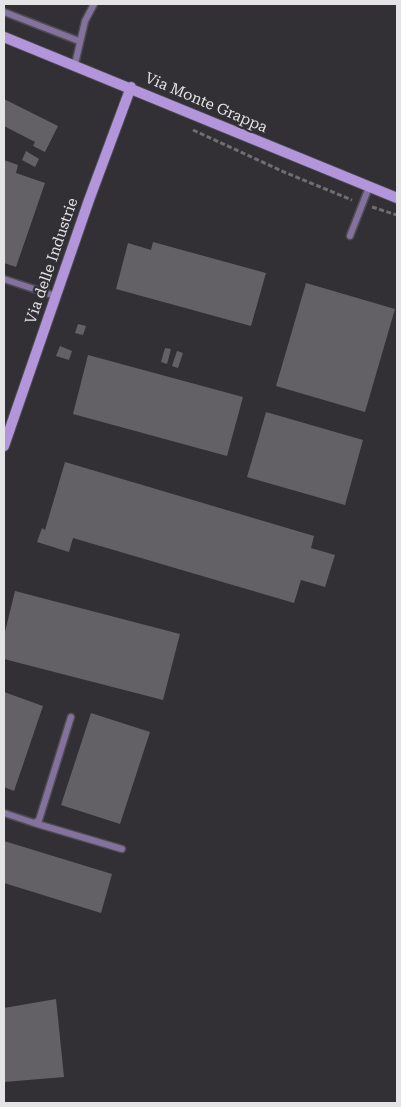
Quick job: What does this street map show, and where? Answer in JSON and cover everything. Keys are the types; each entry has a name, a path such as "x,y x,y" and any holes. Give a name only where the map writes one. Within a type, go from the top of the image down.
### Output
{"street":[{"name":"Via Monte Grappa","path":"4,37 75,64 397,198"},
{"name":"Via delle Industrie","path":"4,446 55,296 131,87"}],"lane":[{"path":"75,64 85,21 94,4"},
{"path":"4,12 79,41"},
{"path":"350,236 369,187"},
{"path":"4,279 55,296"},
{"path":"34,823 39,820 71,717"},
{"path":"4,814 122,849"}],"path":[{"path":"187,127 284,172 363,204 397,215"}],"building":[{"path":"4,99 58,126 45,152 33,146 35,142 4,126"},
{"path":"26,151 39,159 35,167 22,160"},
{"path":"4,160 18,165 16,173 45,183 16,267 4,263"},
{"path":"153,242 266,273 251,326 116,289 128,243 151,250"},
{"path":"306,283 395,309 365,412 276,386"},
{"path":"78,324 86,326 83,335 75,333"},
{"path":"60,346 72,351 69,360 56,356"},
{"path":"165,348 171,349 167,364 161,362"},
{"path":"177,351 183,353 178,368 172,366"},
{"path":"88,355 243,397 227,456 73,414"},
{"path":"266,412 363,440 345,505 247,477"},
{"path":"65,462 314,536 311,548 335,555 325,587 301,580 294,603 73,538 69,552 37,542 42,528 45,530"},
{"path":"15,591 180,634 163,700 4,659 4,636"},
{"path":"4,692 43,706 14,791 4,787"},
{"path":"91,713 150,732 120,824 61,805"},
{"path":"4,841 112,874 101,913 4,883"},
{"path":"56,999 64,1077 4,1082 4,1008"}]}
